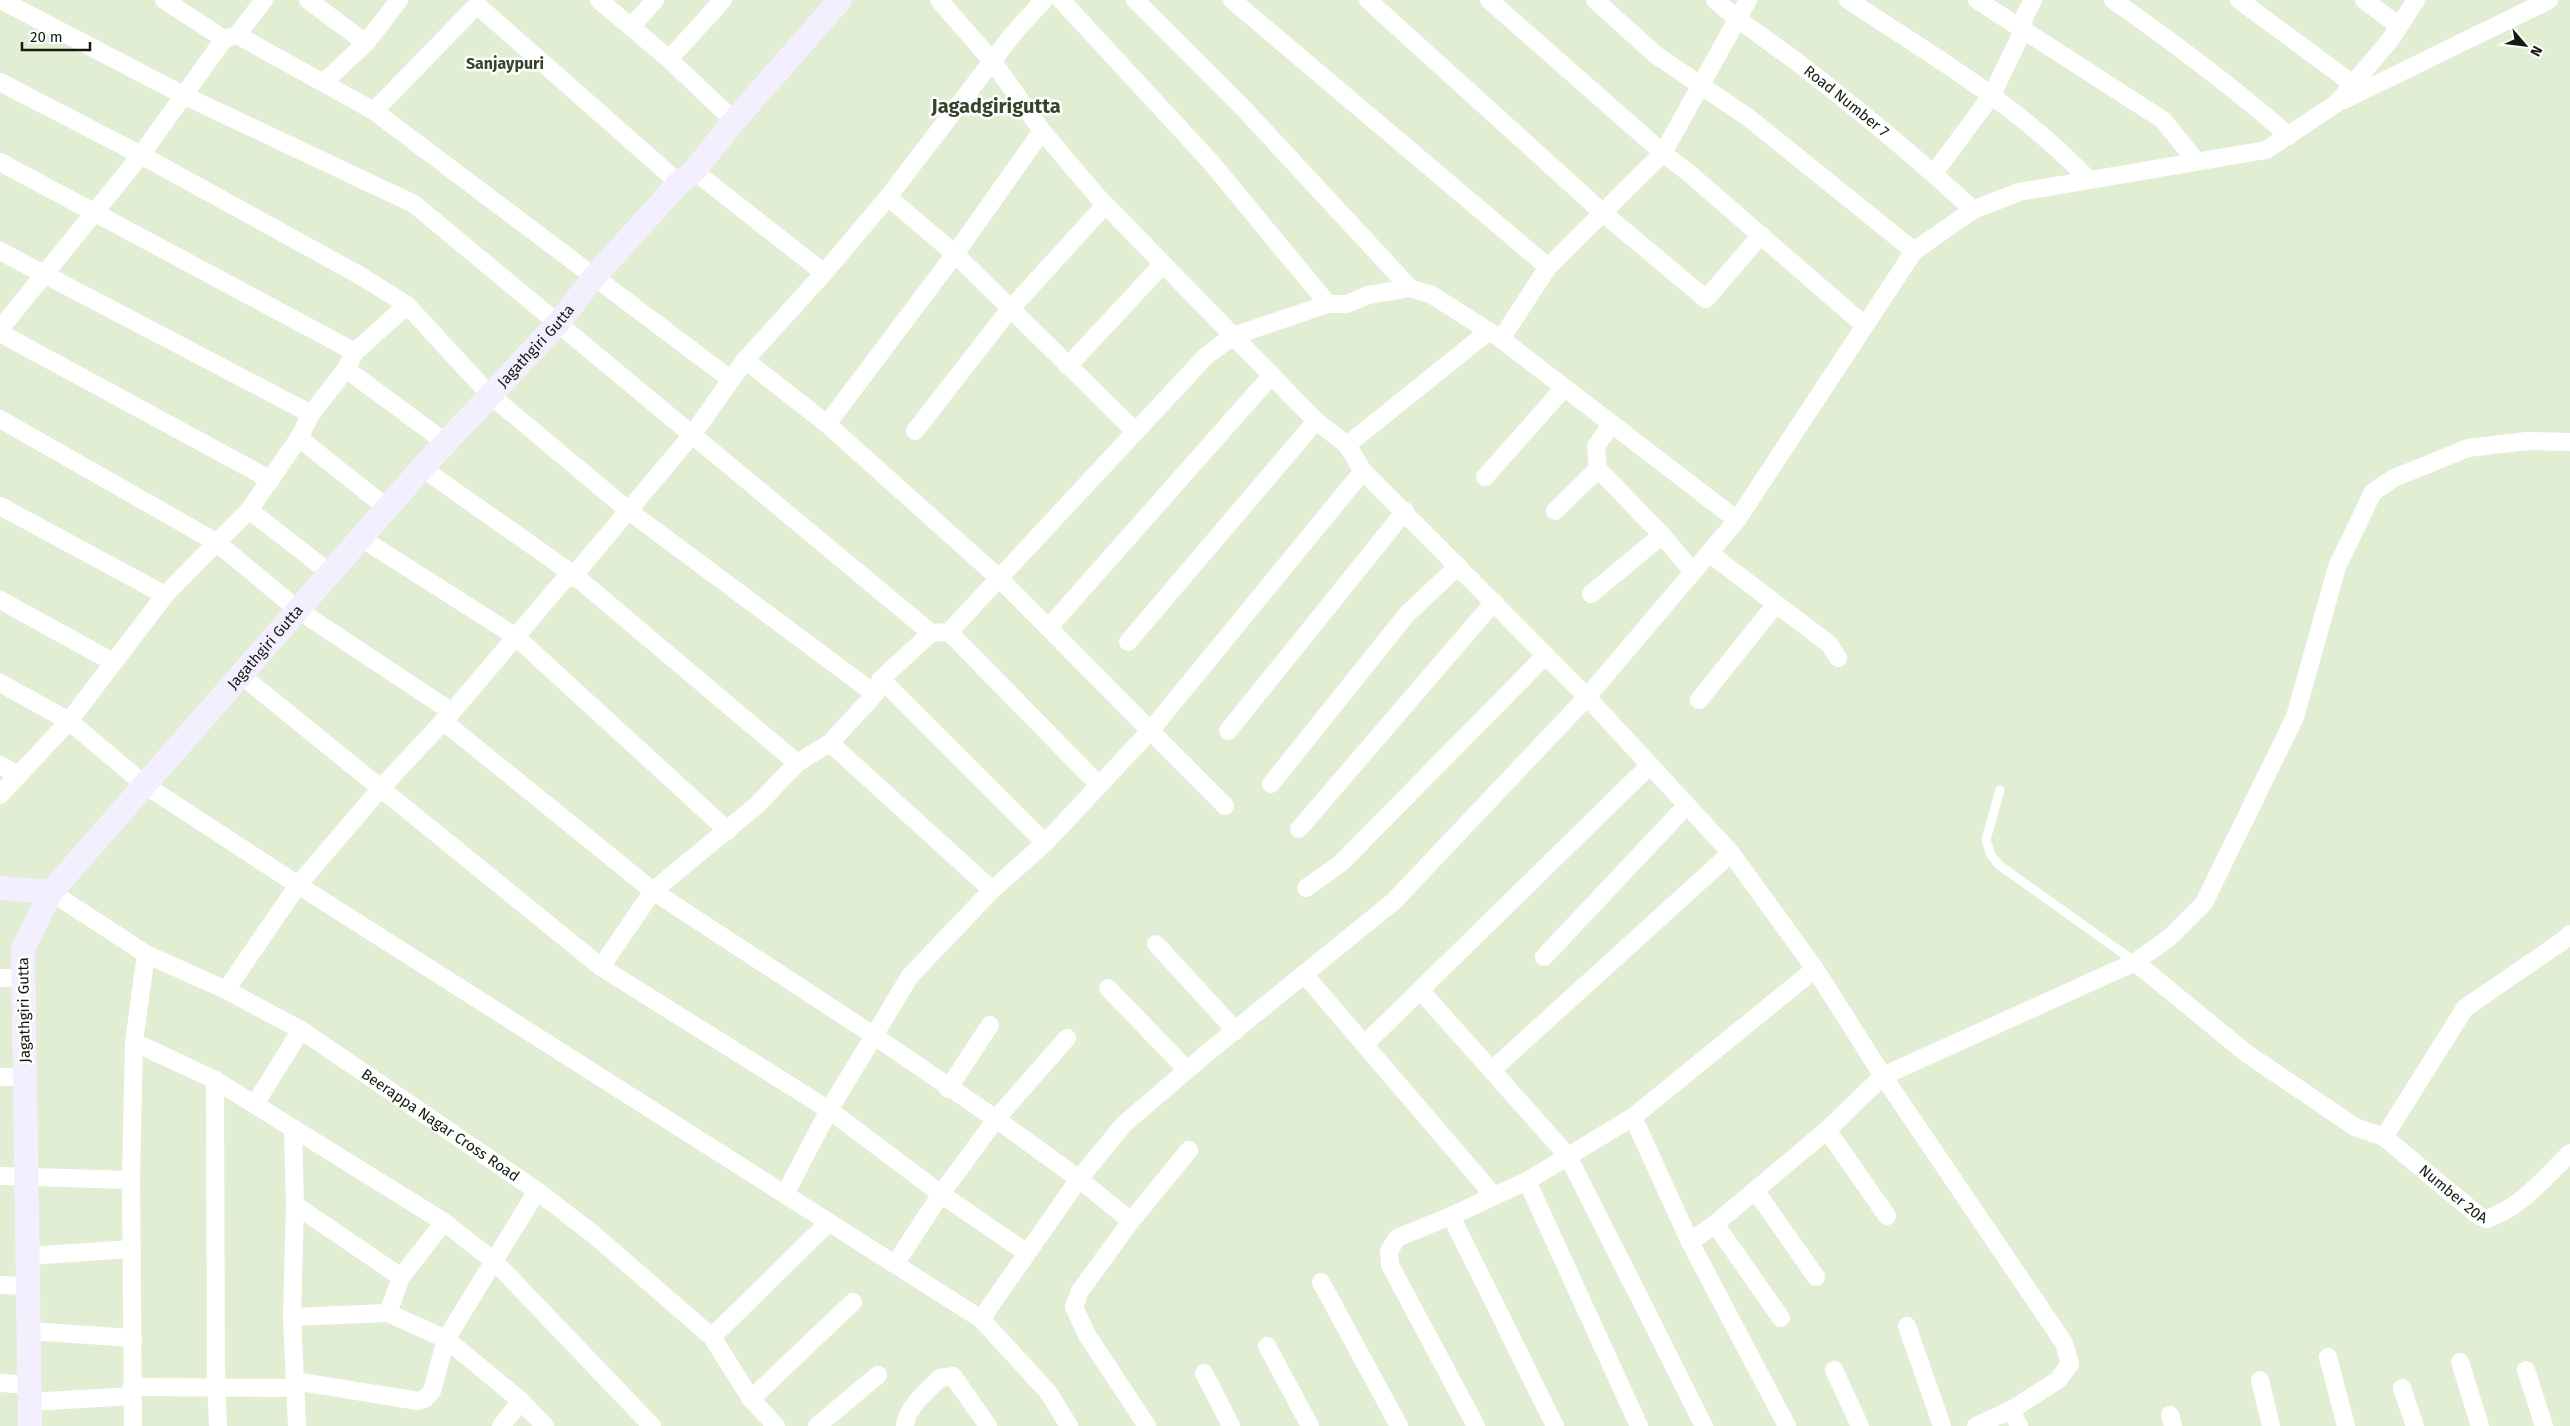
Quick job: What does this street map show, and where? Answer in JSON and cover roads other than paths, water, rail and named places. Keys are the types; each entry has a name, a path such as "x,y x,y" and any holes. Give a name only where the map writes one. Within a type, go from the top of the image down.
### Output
{"street":[{"path":"1,0 185,96 414,204 559,322 692,435 940,633 1099,785"},
{"path":"165,0 231,37 324,82 374,111 730,379"},
{"path":"264,0 231,37 0,331 270,480"},
{"path":"308,0 366,43"},
{"path":"324,82 366,43 399,0"},
{"path":"599,0 669,59 734,121"},
{"path":"631,27 655,0"},
{"path":"669,59 723,0"},
{"name":"Jagathgiri Gutta","path":"30,1426 23,949 51,892 422,468 489,394 559,322 594,277 686,177 840,0"},
{"path":"939,0 993,62 1042,131 1105,204 1316,421 1347,445 1363,471 1587,697 1731,853 1816,969 1883,1076 2064,1344 2070,1364 2058,1380 2015,1418 1976,1426"},
{"path":"226,990 298,885 380,789 448,716 563,581 574,574 629,511 692,435 745,360 824,273 888,197 1013,34 1044,0"},
{"path":"1061,0 1209,160 1328,304"},
{"path":"1135,0 1245,110 1410,288"},
{"path":"1232,0 1548,267"},
{"path":"1368,0 1603,213 1706,299 1761,235"},
{"path":"1489,0 1662,153 1690,174 1864,325"},
{"path":"1595,0 1656,55 1749,118 1914,250"},
{"name":"Road Number 7","path":"1715,0 1737,19 1799,64 1934,173 1973,210"},
{"path":"1347,445 1495,335 1548,267 1662,153 1748,0"},
{"path":"1848,0 1992,94 2070,159 2088,179"},
{"path":"1977,0 2163,120 2196,161"},
{"path":"1934,173 1992,94 2023,30 2024,17 2033,0"},
{"path":"2113,0 2190,55 2289,136"},
{"path":"2239,0 2353,84"},
{"path":"2364,0 2399,26"},
{"path":"2337,104 2390,40 2416,0"},
{"path":"981,1318 1079,1179 1124,1124 1187,1070 1394,901 1587,697 1737,520 1914,250 1973,210 2019,192 2266,150 2337,104 2549,0"},
{"path":"374,111 480,3 686,177 824,273"},
{"path":"0,82 140,155 361,276 407,305 489,394 629,511 878,686 1045,842"},
{"path":"828,424 955,254 1042,131"},
{"path":"0,162 355,352"},
{"path":"888,197 955,254 1012,308 1136,432"},
{"path":"915,431 1012,308 1105,204"},
{"path":"0,251 311,414"},
{"path":"1068,366 1164,264"},
{"path":"601,967 653,891 728,831 757,805 797,763 830,743 878,686 1000,580 1206,356 1233,336 1328,304 1347,304 1368,295 1410,288 1432,295 1495,335 1737,520"},
{"path":"0,795 69,721 165,596 249,510 299,438 311,414 346,369 355,352 407,305"},
{"path":"745,360 828,424 1000,580 1049,627 1225,806"},
{"path":"346,369 446,442"},
{"path":"1049,627 1272,375"},
{"path":"1485,477 1564,388"},
{"path":"0,419 216,542 298,610 448,716 653,891 873,1035 996,1119 1079,1179 1131,1221"},
{"path":"1128,642 1316,421"},
{"path":"1612,424 1596,446 1598,469 1662,535 1693,572"},
{"path":"299,438 387,508"},
{"path":"1690,1242 1715,1224 1827,1130 1883,1076 2135,962 2169,938 2204,903 2296,717 2338,567 2373,492 2394,478 2468,448 2527,441 2570,442"},
{"path":"422,468 574,574 797,763"},
{"path":"1555,511 1598,469"},
{"path":"785,1194 829,1110 910,976 992,890 1045,842 1150,731 1363,471"},
{"path":"0,506 165,596"},
{"path":"249,510 330,573"},
{"path":"1228,731 1405,512"},
{"path":"1591,594 1662,535"},
{"path":"361,538 515,636 728,831"},
{"path":"1709,553 1829,644 1838,658"},
{"path":"1270,784 1407,614 1458,566"},
{"path":"0,600 113,662"},
{"path":"1299,829 1494,602"},
{"path":"1699,700 1776,604"},
{"path":"1306,888 1341,863 1546,655"},
{"path":"241,675 601,967 829,1110 941,1194 1027,1253"},
{"path":"0,683 69,721 145,785 298,885 981,1318 1048,1392 1070,1426"},
{"path":"830,743 992,890"},
{"path":"1364,1044 1650,765"},
{"path":"0,766 18,775"},
{"path":"1544,957 1686,805"},
{"path":"1492,1070 1731,853"},
{"path":"0,888 51,892"},
{"name":"Beerappa Nagar Cross Road","path":"51,892 146,954 226,990 301,1030 537,1192 593,1234 712,1337 751,1400 776,1426"},
{"path":"2135,962 2246,1053 2355,1127 2384,1137 2465,1008 2570,934"},
{"path":"1156,944 1236,1031"},
{"path":"133,1426 131,1180 134,1042 146,954"},
{"path":"1476,1426 1390,1265 1390,1251 1398,1238 1527,1181 1633,1117 1816,969"},
{"path":"1304,974 1494,1196"},
{"path":"0,978 24,978"},
{"path":"1108,988 1187,1070"},
{"path":"1420,990 1568,1156 1704,1426"},
{"path":"948,1088 990,1025"},
{"path":"256,1104 301,1030"},
{"path":"895,1264 941,1194 996,1119 1067,1038"},
{"path":"134,1042 215,1080 444,1222 495,1262 652,1426"},
{"path":"0,1077 25,1078"},
{"path":"215,1080 216,1389 218,1426"},
{"path":"1633,1117 1690,1242 1787,1426"},
{"path":"293,1128 295,1205 292,1317 297,1426"},
{"path":"1827,1130 1887,1216"},
{"name":"Number 20A","path":"2384,1137 2479,1216 2486,1219 2505,1212 2516,1204 2570,1153"},
{"path":"1147,1426 1077,1319 1074,1307 1080,1291 1131,1221 1189,1150"},
{"path":"0,1176 131,1180"},
{"path":"1527,1181 1639,1426"},
{"path":"1755,1190 1816,1278"},
{"path":"0,1382 30,1393 216,1389 295,1385 418,1401 426,1398 432,1391 446,1339 537,1192"},
{"path":"295,1205 401,1277"},
{"path":"1451,1216 1555,1426"},
{"path":"388,1313 401,1277 444,1222"},
{"path":"712,1337 829,1222"},
{"path":"1715,1224 1781,1318"},
{"path":"28,1256 132,1249"},
{"path":"1321,1282 1399,1426"},
{"path":"0,1285 28,1286"},
{"path":"751,1400 853,1302"},
{"path":"292,1317 388,1313 446,1339 521,1401 545,1426"},
{"path":"1907,1326 1942,1426"},
{"path":"29,1331 133,1338"},
{"path":"1267,1346 1310,1426"},
{"path":"2328,1357 2346,1426"},
{"path":"2460,1362 2480,1426"},
{"path":"1834,1370 1860,1426"},
{"path":"2526,1370 2544,1426"},
{"path":"1204,1373 1231,1426"},
{"path":"817,1426 878,1375"},
{"path":"905,1426 905,1420 925,1392 940,1378 953,1376 988,1426"},
{"path":"2260,1380 2271,1426"},
{"path":"2402,1388 2415,1426"},
{"path":"501,1426 521,1401"}],"lane":[{"path":"2000,790 1986,840 1991,855 1999,865 2135,962"}],"district":[{"name":"Sanjaypuri","path":"505,63"},
{"name":"Jagadgirigutta","path":"996,106"}]}
